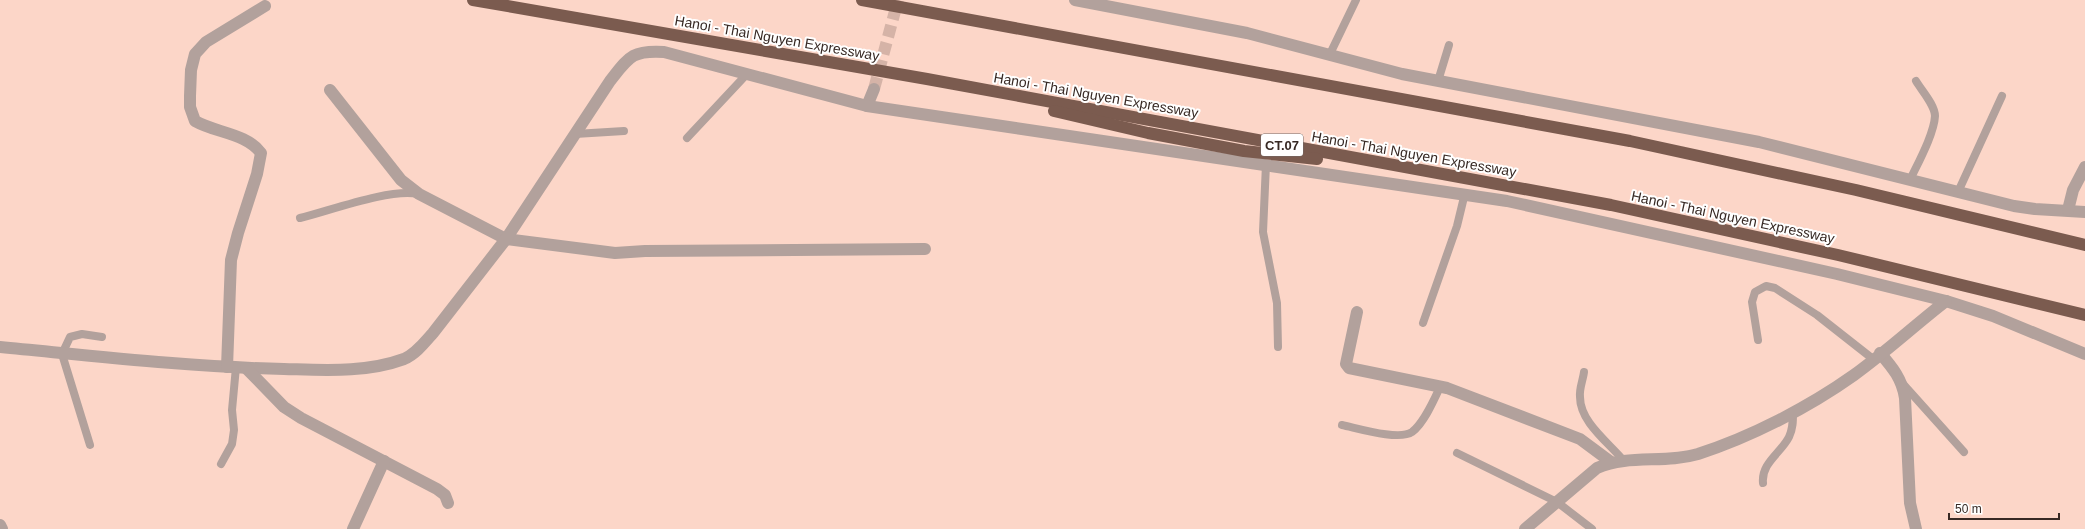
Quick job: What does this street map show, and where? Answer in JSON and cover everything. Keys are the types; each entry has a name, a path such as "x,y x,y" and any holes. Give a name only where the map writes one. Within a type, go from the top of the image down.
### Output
{"highway":[{"name":"Hanoi - Thai Nguyen Expressway","path":"473,0 927,79 1611,205 1838,255 2085,315"},
{"path":"862,0 1630,140 1848,189 2085,245"}],"street":[{"path":"1075,0 1247,33 1365,66 1759,142 2014,206 2085,212"},
{"path":"265,6 206,42 195,54 191,70 190,107 195,121 215,130 245,139 254,144 261,153 258,174 238,233 231,260 236,368 284,407 301,418 437,489 445,495 448,503"},
{"path":"0,347 62,354 236,368 342,370 375,367 405,358 422,346 434,333 506,239 610,81 626,60 639,52 664,52 746,75 868,106 1465,193 1507,201 1837,274 1946,301 1993,316 2085,354"},
{"path":"868,106 874,89"},
{"path":"330,90 401,180 419,194 506,239 615,253 645,251 925,249"},
{"path":"2068,210 2073,190 2085,167"},
{"path":"1525,529 1597,468 1617,461 1663,459 1698,454 1756,431 1793,412 1822,396 1877,356 1946,301"},
{"path":"1357,312 1346,364 1349,368 1440,386 1580,439 1617,461"},
{"path":"1877,356 1896,371 1902,384 1905,398 1910,503 1916,529"},
{"path":"353,529 384,461"},
{"path":"0,525 2,529"}],"lane":[{"path":"1329,56 1356,0"},
{"path":"1438,81 1449,45"},
{"path":"686,138 746,75"},
{"path":"1910,180 1932,130 1935,116 1931,105 1916,81"},
{"path":"1958,192 2002,96"},
{"path":"575,134 624,132"},
{"path":"1266,164 1263,232 1277,303 1278,347"},
{"path":"300,218 393,194 410,192 419,194"},
{"path":"1423,323 1458,226 1465,193"},
{"path":"1758,340 1752,302 1755,292 1766,286 1774,288 1817,315 1877,356"},
{"path":"90,445 62,354 70,337 82,334 102,337"},
{"path":"221,464 232,444 234,430 232,410 236,368"},
{"path":"1584,372 1580,396 1582,410 1617,461"},
{"path":"1902,384 1964,452"},
{"path":"1342,425 1378,433 1403,435 1412,432 1431,406 1440,386"},
{"path":"1763,483 1765,469 1790,436 1793,426 1793,412"},
{"path":"1457,453 1556,502 1592,529"}],"tunnel":[{"path":"874,89 898,0"}]}
